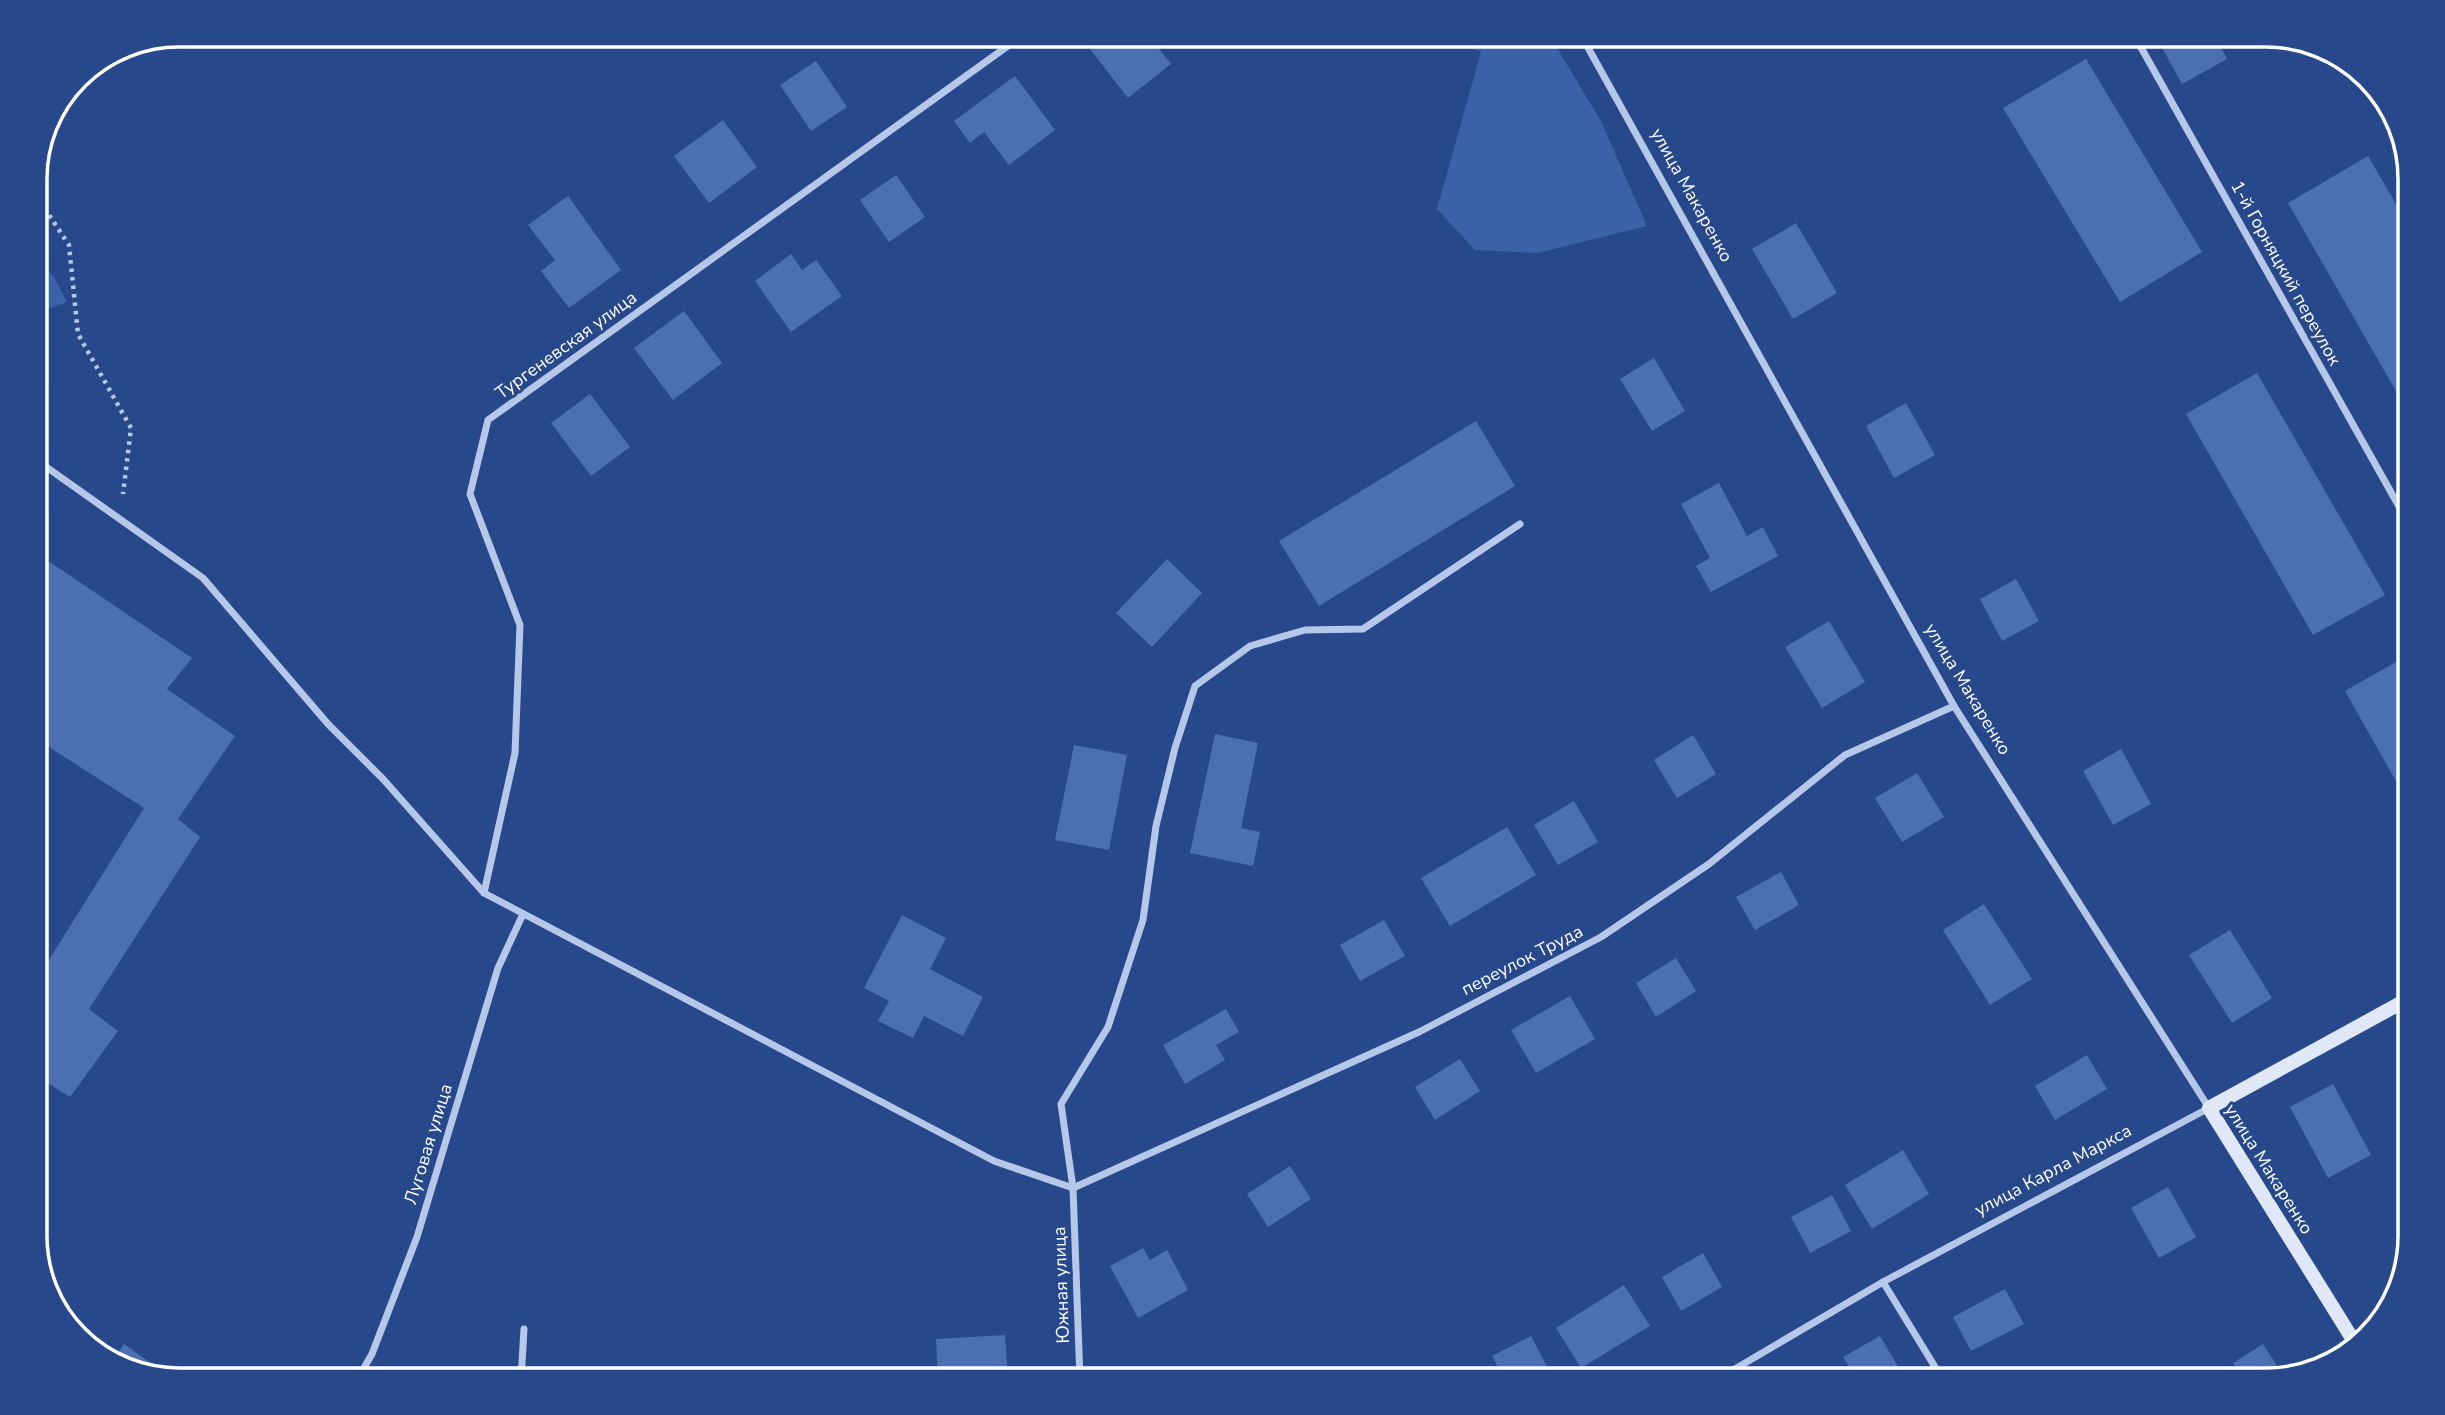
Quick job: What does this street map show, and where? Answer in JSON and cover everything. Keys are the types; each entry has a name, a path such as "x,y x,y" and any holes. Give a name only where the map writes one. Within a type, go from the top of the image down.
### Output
{"street":[{"name":"улица Макаренко","path":"1588,47 1954,706 2351,1336"},
{"name":"1-й Горняцкий переулок","path":"2141,47 2397,503"},
{"name":"Тургеневская улица","path":"484,893 515,753 520,625 470,494 488,421 1006,48"},
{"path":"48,468 203,578 328,724 383,779 484,893 993,1161 1073,1188"},
{"name":"Южная улица","path":"1080,1368 1073,1188 1061,1104 1108,1027 1143,920 1156,826 1175,748 1195,686 1250,646 1305,630 1363,629 1520,523"},
{"name":"переулок Труда","path":"1073,1188 1419,1032 1601,937 1709,864 1845,755 1954,706"},
{"name":"Луговая улица","path":"364,1368 372,1354 417,1237 498,968 523,914"},
{"name":"улица Карла Маркса","path":"1736,1368 1883,1282 2398,1005"},
{"path":"1883,1282 1936,1368"},
{"path":"522,1368 524,1329"}],"path":[{"path":"48,214 69,245 78,334 131,428 120,519"}],"shaded area":[{"path":"1470,47 1556,47 1601,121 1647,226 1538,253 1475,250 1437,209 1481,52"},
{"path":"48,271 54,277 67,302 48,309"}],"building":[{"path":"2162,47 2221,47 2227,59 2182,84"},
{"path":"1089,48 1158,48 1171,64 1128,98"},
{"path":"2086,59 2202,252 2120,302 2003,108"},
{"path":"816,61 847,107 811,131 780,85"},
{"path":"1015,76 1055,130 1009,165 984,132 970,143 954,121"},
{"path":"723,120 757,167 709,203 674,156"},
{"path":"2368,156 2397,206 2397,393 2288,203"},
{"path":"896,175 925,217 889,242 860,200"},
{"path":"568,196 621,270 569,308 541,271 555,260 528,225"},
{"path":"1796,223 1837,293 1793,319 1752,249"},
{"path":"791,254 802,270 816,260 842,296 791,332 755,281"},
{"path":"684,311 722,363 673,400 634,348"},
{"path":"1654,358 1685,411 1652,431 1620,379"},
{"path":"2257,373 2385,595 2313,635 2186,414"},
{"path":"590,394 630,447 591,476 551,423"},
{"path":"1906,403 1935,455 1894,478 1866,426"},
{"path":"1476,421 1515,486 1319,606 1279,541"},
{"path":"1719,483 1747,536 1763,527 1778,556 1711,592 1696,566 1710,558 1681,504"},
{"path":"1167,559 1202,593 1152,647 1116,613"},
{"path":"48,561 192,658 167,689 235,736 178,819 200,837 89,1009 118,1031 70,1097 48,1083 48,961 144,808 48,746"},
{"path":"2016,579 2039,621 2002,641 1980,599"},
{"path":"1829,621 1865,682 1822,708 1785,647"},
{"path":"2397,661 2398,784 2345,691"},
{"path":"1215,734 1258,743 1241,828 1260,832 1253,866 1190,853"},
{"path":"1693,735 1716,774 1677,798 1654,760"},
{"path":"1074,745 1127,755 1109,850 1055,840"},
{"path":"2121,749 2151,804 2113,825 2083,771"},
{"path":"1917,773 1944,817 1902,842 1875,798"},
{"path":"1574,801 1598,842 1558,865 1534,825"},
{"path":"1507,827 1536,875 1450,926 1421,878"},
{"path":"1781,872 1799,905 1755,930 1736,897"},
{"path":"1984,904 2032,979 1990,1005 1943,930"},
{"path":"902,915 946,938 930,969 983,997 963,1036 924,1016 913,1038 878,1021 889,1001 864,988"},
{"path":"1384,920 1405,956 1360,981 1340,945"},
{"path":"2230,930 2272,998 2232,1023 2189,955"},
{"path":"1676,958 1696,991 1656,1017 1636,983"},
{"path":"1570,996 1595,1039 1536,1073 1511,1030"},
{"path":"1226,1009 1239,1032 1216,1045 1225,1060 1185,1084 1163,1045"},
{"path":"2087,1055 2107,1089 2055,1120 2035,1086"},
{"path":"1460,1059 1480,1091 1435,1120 1415,1087"},
{"path":"2333,1084 2371,1155 2328,1178 2290,1107"},
{"path":"1903,1150 1929,1194 1872,1229 1845,1185"},
{"path":"1290,1166 1311,1199 1268,1227 1247,1194"},
{"path":"2168,1187 2196,1237 2159,1258 2131,1208"},
{"path":"1832,1195 1851,1231 1810,1253 1791,1217"},
{"path":"1143,1248 1150,1260 1167,1250 1188,1290 1138,1318 1110,1266"},
{"path":"1703,1253 1722,1287 1681,1311 1662,1277"},
{"path":"1624,1285 1650,1326 1581,1368 1556,1328"},
{"path":"2005,1289 2024,1324 1971,1351 1953,1317"},
{"path":"1005,1335 1007,1368 937,1368 936,1339"},
{"path":"1531,1336 1548,1368 1498,1368 1492,1356"},
{"path":"1880,1336 1899,1368 1850,1368 1843,1357"},
{"path":"124,1344 154,1365 129,1358 118,1353"},
{"path":"2263,1344 2278,1367 2236,1368 2233,1363"}]}
